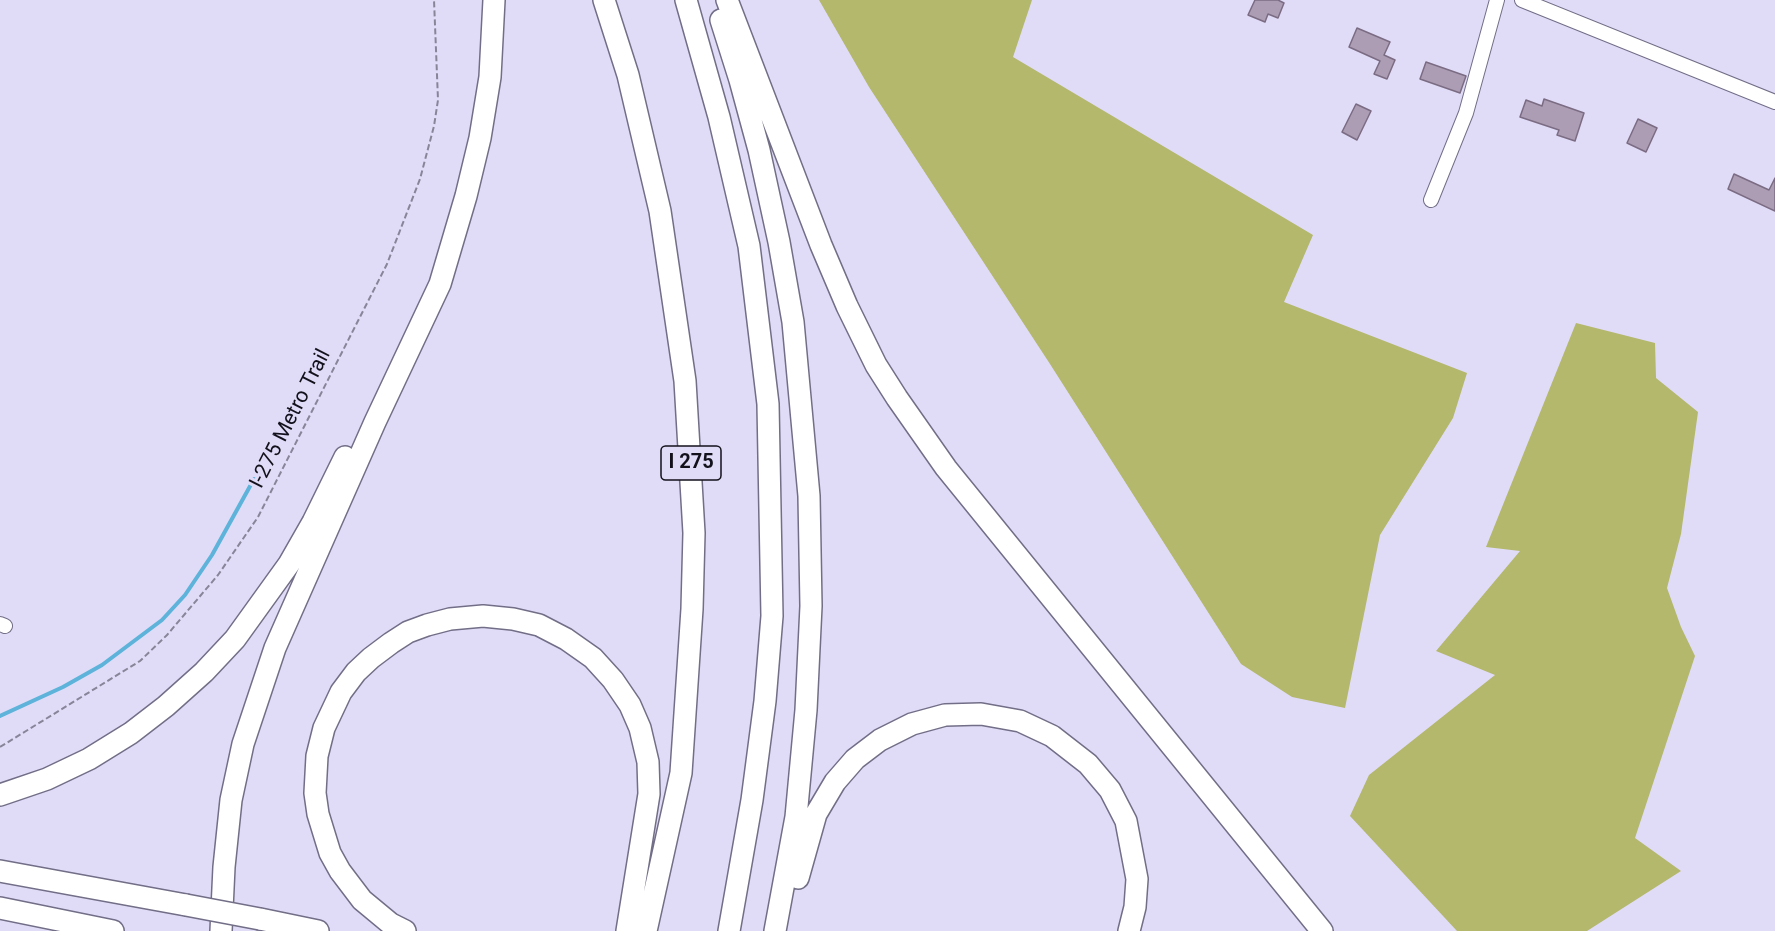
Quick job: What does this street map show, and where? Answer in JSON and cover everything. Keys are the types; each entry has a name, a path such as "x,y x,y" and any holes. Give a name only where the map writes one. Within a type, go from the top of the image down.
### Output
{"highway":[{"path":"221,931 224,867 231,800 243,744 275,648 440,284 466,196 480,138 490,77 494,0"},
{"name":"I 275","path":"604,0 628,75 660,211 685,381 694,533 681,773 646,931"},
{"path":"686,0 719,117 749,246 768,404 772,616 765,701 755,778 729,931"},
{"path":"714,0 740,80 759,150 779,242 793,322 807,465 811,606 806,710 795,817 775,931"},
{"path":"728,0 825,255 871,355 897,398 952,477 1322,931"},
{"path":"0,795 78,764 131,733 204,672 235,639 289,564 313,522 453,239"},
{"path":"405,931 391,924 362,900 340,871 330,853 318,814 315,793 317,756 324,728 341,692 356,672 371,658 408,632 450,619 483,616 540,625 566,639 592,658 606,672 630,705 640,728 648,762 649,794 627,931"},
{"path":"786,931 802,859 816,814 835,782 855,759 880,740 912,724 945,715 981,714 1020,721 1052,736 1088,764 1110,790 1126,822 1137,879 1135,907 1129,931"},
{"path":"0,871 318,931"},
{"path":"0,908 113,931"}],"street":[{"path":"1431,200 1469,103 1497,0"},
{"path":"1522,0 1775,102"}],"path":[{"name":"I-275 Metro Trail","path":"0,747 140,661 167,635 218,575 258,517 387,264 420,179 435,126 438,100 434,0"}],"green space":[{"path":"819,0 1032,0 1013,57 1313,235 1284,302 1467,373 1453,418 1380,535 1345,708 1292,697 1241,664 1050,364 869,87"},
{"path":"1576,323 1655,343 1656,378 1698,412 1681,534 1667,588 1681,627 1695,656 1635,838 1681,871 1587,931 1457,931 1350,816 1369,775 1495,675 1436,651 1520,551 1486,547"}],"building":[{"path":"1255,0 1278,0 1284,3 1278,18 1268,14 1265,22 1248,15"},
{"path":"1357,28 1390,42 1384,55 1395,60 1387,79 1374,74 1380,61 1349,47"},
{"path":"1426,62 1466,76 1460,93 1420,79"},
{"path":"1544,99 1584,113 1575,141 1557,135 1559,130 1520,117 1526,100 1542,106"},
{"path":"1356,104 1371,111 1357,140 1342,132"},
{"path":"1638,119 1657,128 1646,152 1627,143"},
{"path":"1734,174 1769,190 1775,178 1775,211 1728,189"}],"waterway":[{"path":"0,716 63,687 102,665 162,620 185,595 212,555 254,479"}]}
